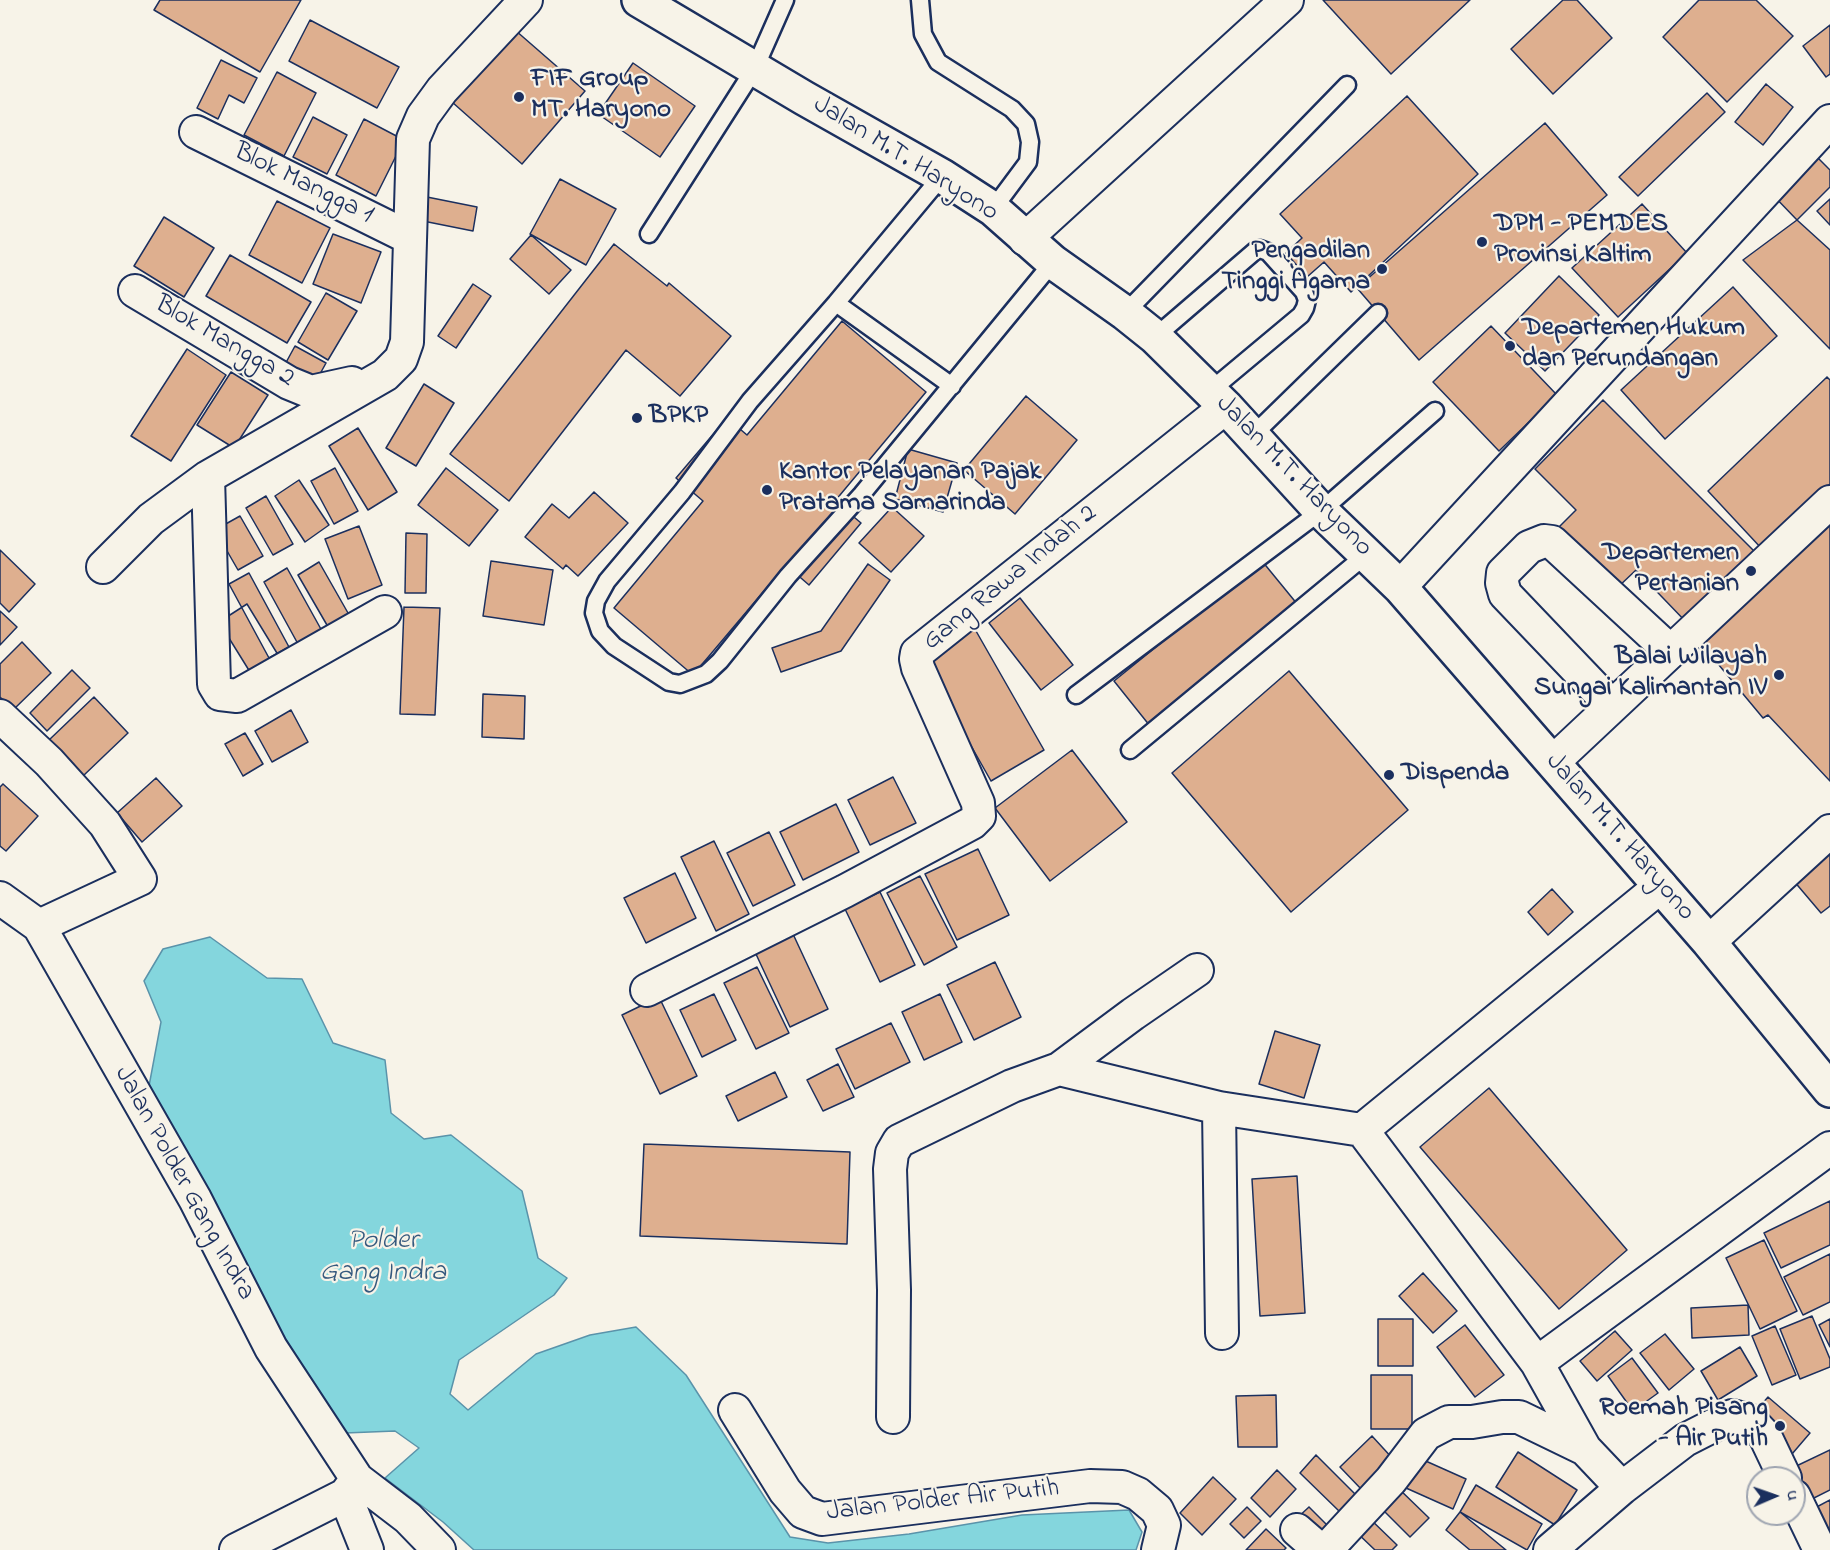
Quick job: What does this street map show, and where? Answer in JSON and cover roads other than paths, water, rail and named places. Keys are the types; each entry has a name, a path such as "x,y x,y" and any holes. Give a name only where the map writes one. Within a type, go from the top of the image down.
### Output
{"main road":[{"name":"Jalan M.T. Haryono","path":"639,0 942,176 993,209 1024,239 1053,262 1155,337 1218,399 1321,511 1400,587 1557,757 1830,1090"}],"street":[{"path":"104,567 151,519 208,477 385,375 401,359 407,342 414,139 423,116 442,90 526,0"},
{"path":"1024,239 1287,0"},
{"path":"1400,587 1830,121"},
{"name":"Blok Mangga 1","path":"196,132 411,238"},
{"name":"Blok Mangga 2","path":"135,291 289,383 310,392 385,375"},
{"name":"Gang Rawa Indah 2","path":"647,990 845,891 972,824 979,816 978,803 918,668 916,653 1218,399"},
{"path":"208,477 214,684 220,694 237,696 386,612"},
{"path":"1557,757 1830,502"},
{"path":"1608,710 1505,594 1502,583 1503,573 1529,547 1544,541 1552,542 1670,651"},
{"path":"0,716 49,762 105,824 140,879 39,926"},
{"path":"1709,942 1830,831"},
{"path":"1362,1131 1661,886"},
{"name":"Jalan Polder Gang Indra","path":"0,898 39,926 195,1199 272,1348 351,1487"},
{"path":"893,1417 894,1290 890,1169 892,1153 899,1141 1012,1086 1059,1069 1197,970"},
{"path":"1059,1069 1219,1108 1362,1131 1537,1363 1585,1449 1622,1488"},
{"path":"1219,1108 1222,1333"},
{"path":"1537,1363 1830,1148"},
{"name":"Jalan Polder Air Putih","path":"735,1410 785,1491 802,1512 822,1519 1090,1486 1122,1487 1138,1494 1157,1510 1164,1525 1158,1550"},
{"path":"1560,1547 1622,1488 1685,1440 1732,1416 1751,1421 1765,1436 1779,1466"},
{"path":"1326,1550 1391,1480 1426,1434 1449,1422 1519,1417 1585,1449"},
{"path":"236,1550 351,1487"},
{"path":"351,1487 367,1550"},
{"path":"351,1487 408,1518 439,1550"},
{"path":"1806,1521 1820,1550"}],"lane":[{"path":"649,234 755,68 786,0"},
{"path":"920,0 923,34 938,62 1012,109 1026,124 1030,142 1028,162 993,209"},
{"path":"1125,313 1347,85"},
{"path":"942,176 836,303 750,401 681,492 602,589 596,601 594,613 600,631 614,646 669,682 680,684 706,674 720,661 788,576 862,494 1053,262"},
{"path":"1155,337 1255,251 1260,249 1268,252 1304,292 1305,308 1301,315 1218,399"},
{"path":"836,303 952,386"},
{"path":"1252,436 1378,313"},
{"path":"1076,695 1321,511 1435,411"},
{"path":"1130,750 1367,554"}],"water":[{"name":"Polder Gang Indra","path":"210,937 267,978 302,979 333,1043 385,1060 391,1113 424,1139 451,1135 522,1191 538,1258 567,1278 554,1295 459,1360 450,1394 468,1410 536,1354 590,1335 636,1327 686,1375 790,1537 828,1543 909,1534 1022,1515 1129,1510 1142,1532 1136,1550 474,1550 443,1522 385,1478 419,1448 395,1431 345,1433 259,1297 195,1170 149,1086 161,1022 144,981 163,949"}],"place":[{"name":"FIF Group MT. Haryono","path":"519,97"},
{"name":"DPM - PEMDES Provinsi Kaltim","path":"1482,242"},
{"name":"Pengadilan Tinggi Agama","path":"1382,269"},
{"name":"Departemen Hukum dan Perundangan","path":"1510,346"},
{"name":"BPKP","path":"637,418"},
{"name":"Kantor Pelayanan Pajak Pratama Samarinda","path":"767,490"},
{"name":"Departemen Pertanian","path":"1751,571"},
{"name":"Balai Wilayah Sungai Kalimantan IV","path":"1779,675"},
{"name":"Dispenda","path":"1389,775"},
{"name":"Roemah Pisang - Air Putih","path":"1780,1426"}]}
